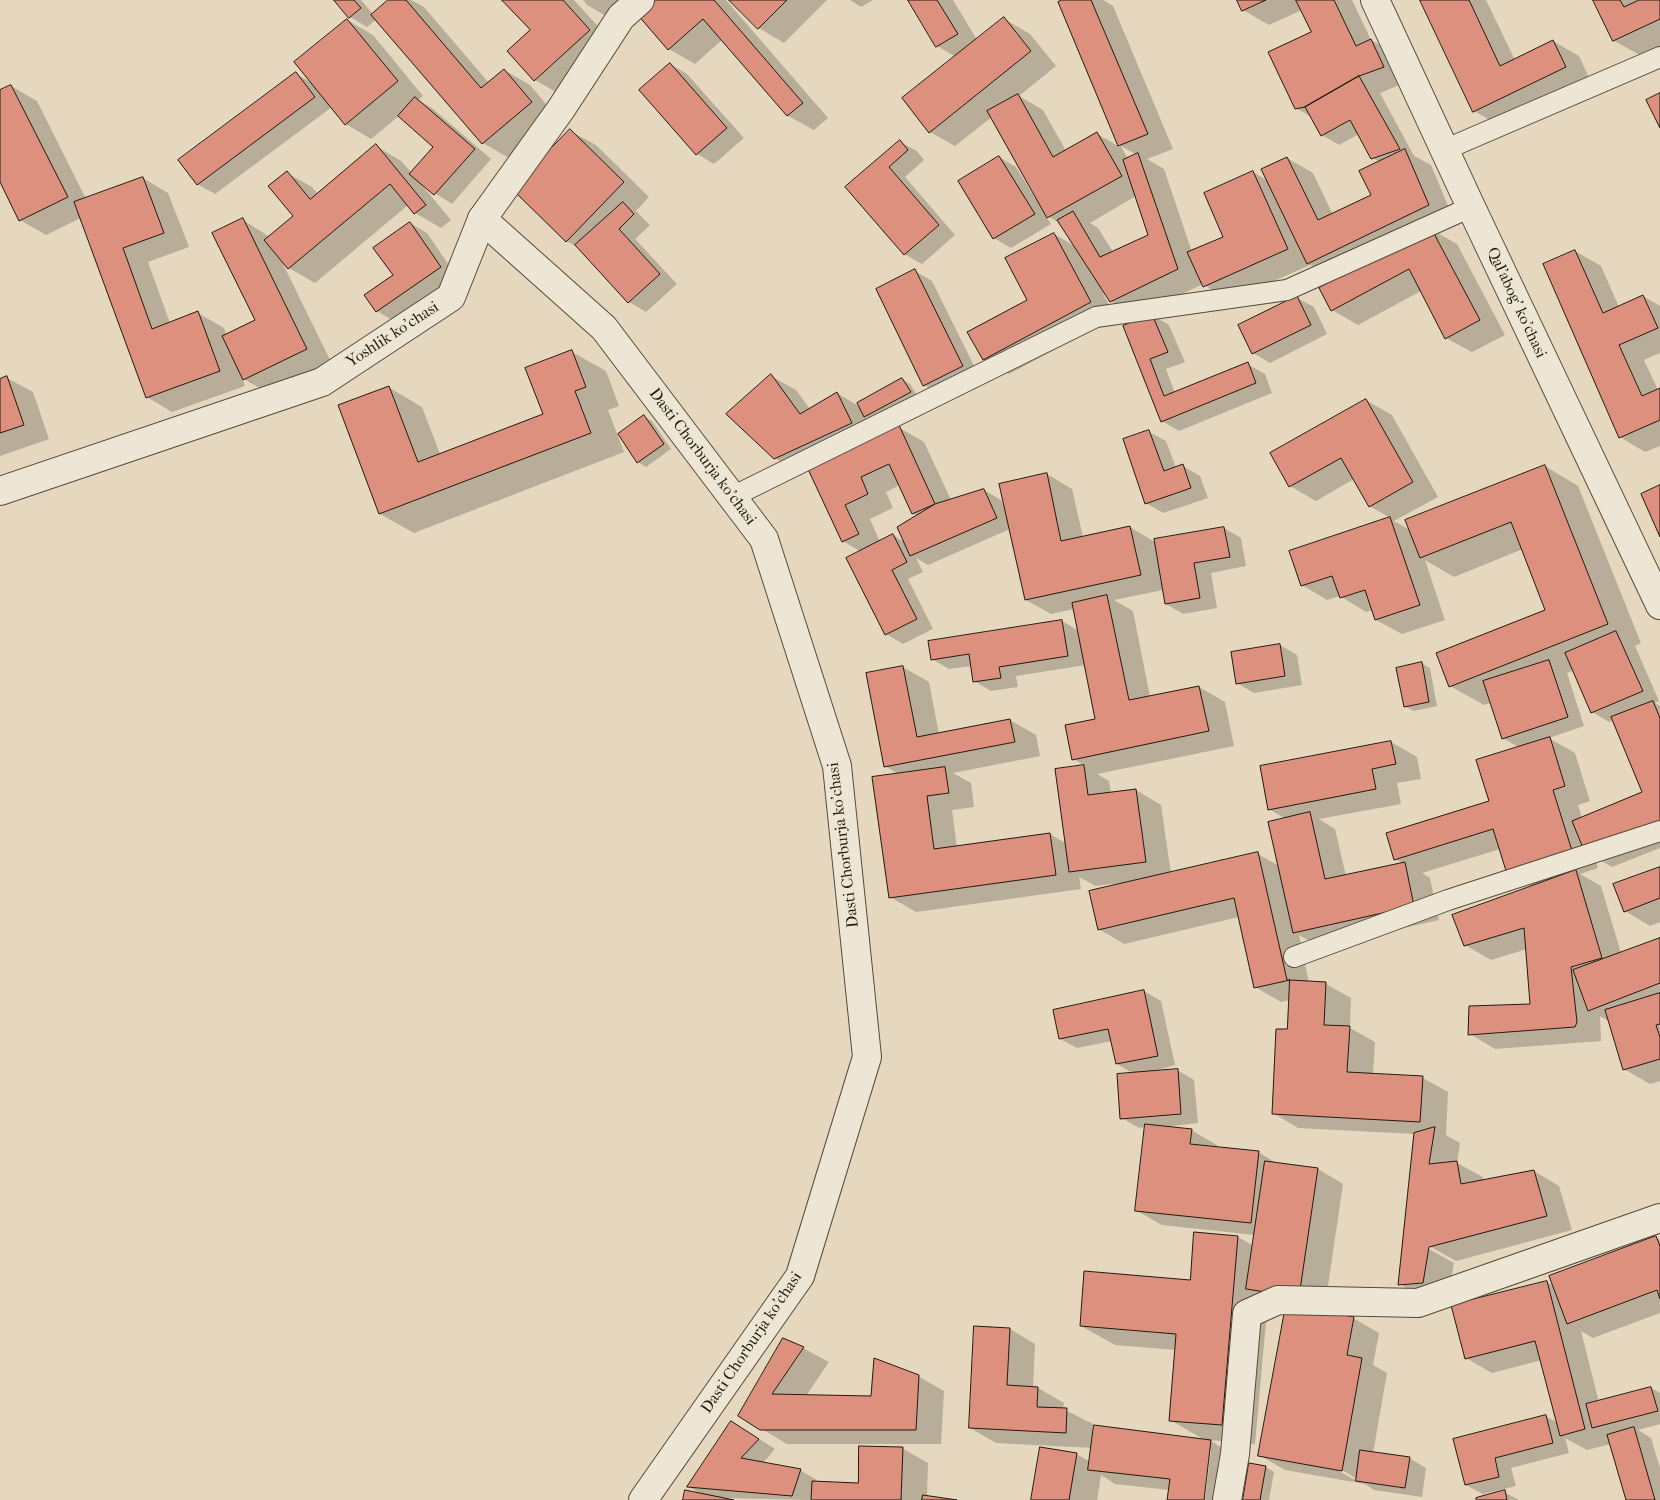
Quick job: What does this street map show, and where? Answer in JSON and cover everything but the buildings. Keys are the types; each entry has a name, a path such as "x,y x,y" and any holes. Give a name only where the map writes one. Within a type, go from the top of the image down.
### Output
{"street":[{"name":"Yoshlik ko'chasi","path":"0,491 322,382 451,298 482,219 561,109 622,17 640,0"},
{"name":"Qal'abog' ko'chasi","path":"1375,0 1470,207 1660,605"},
{"name":"Dasti Chorburja ko'chasi","path":"482,219 604,328 764,540 837,766 867,1057 800,1276 643,1500"},
{"path":"1227,1500 1235,1454 1246,1314 1278,1300 1418,1303 1660,1218"}],"lane":[{"path":"1444,150 1660,56"},
{"path":"732,497 1096,317 1287,290 1470,207"},
{"path":"1294,957 1448,900 1660,831"}]}
